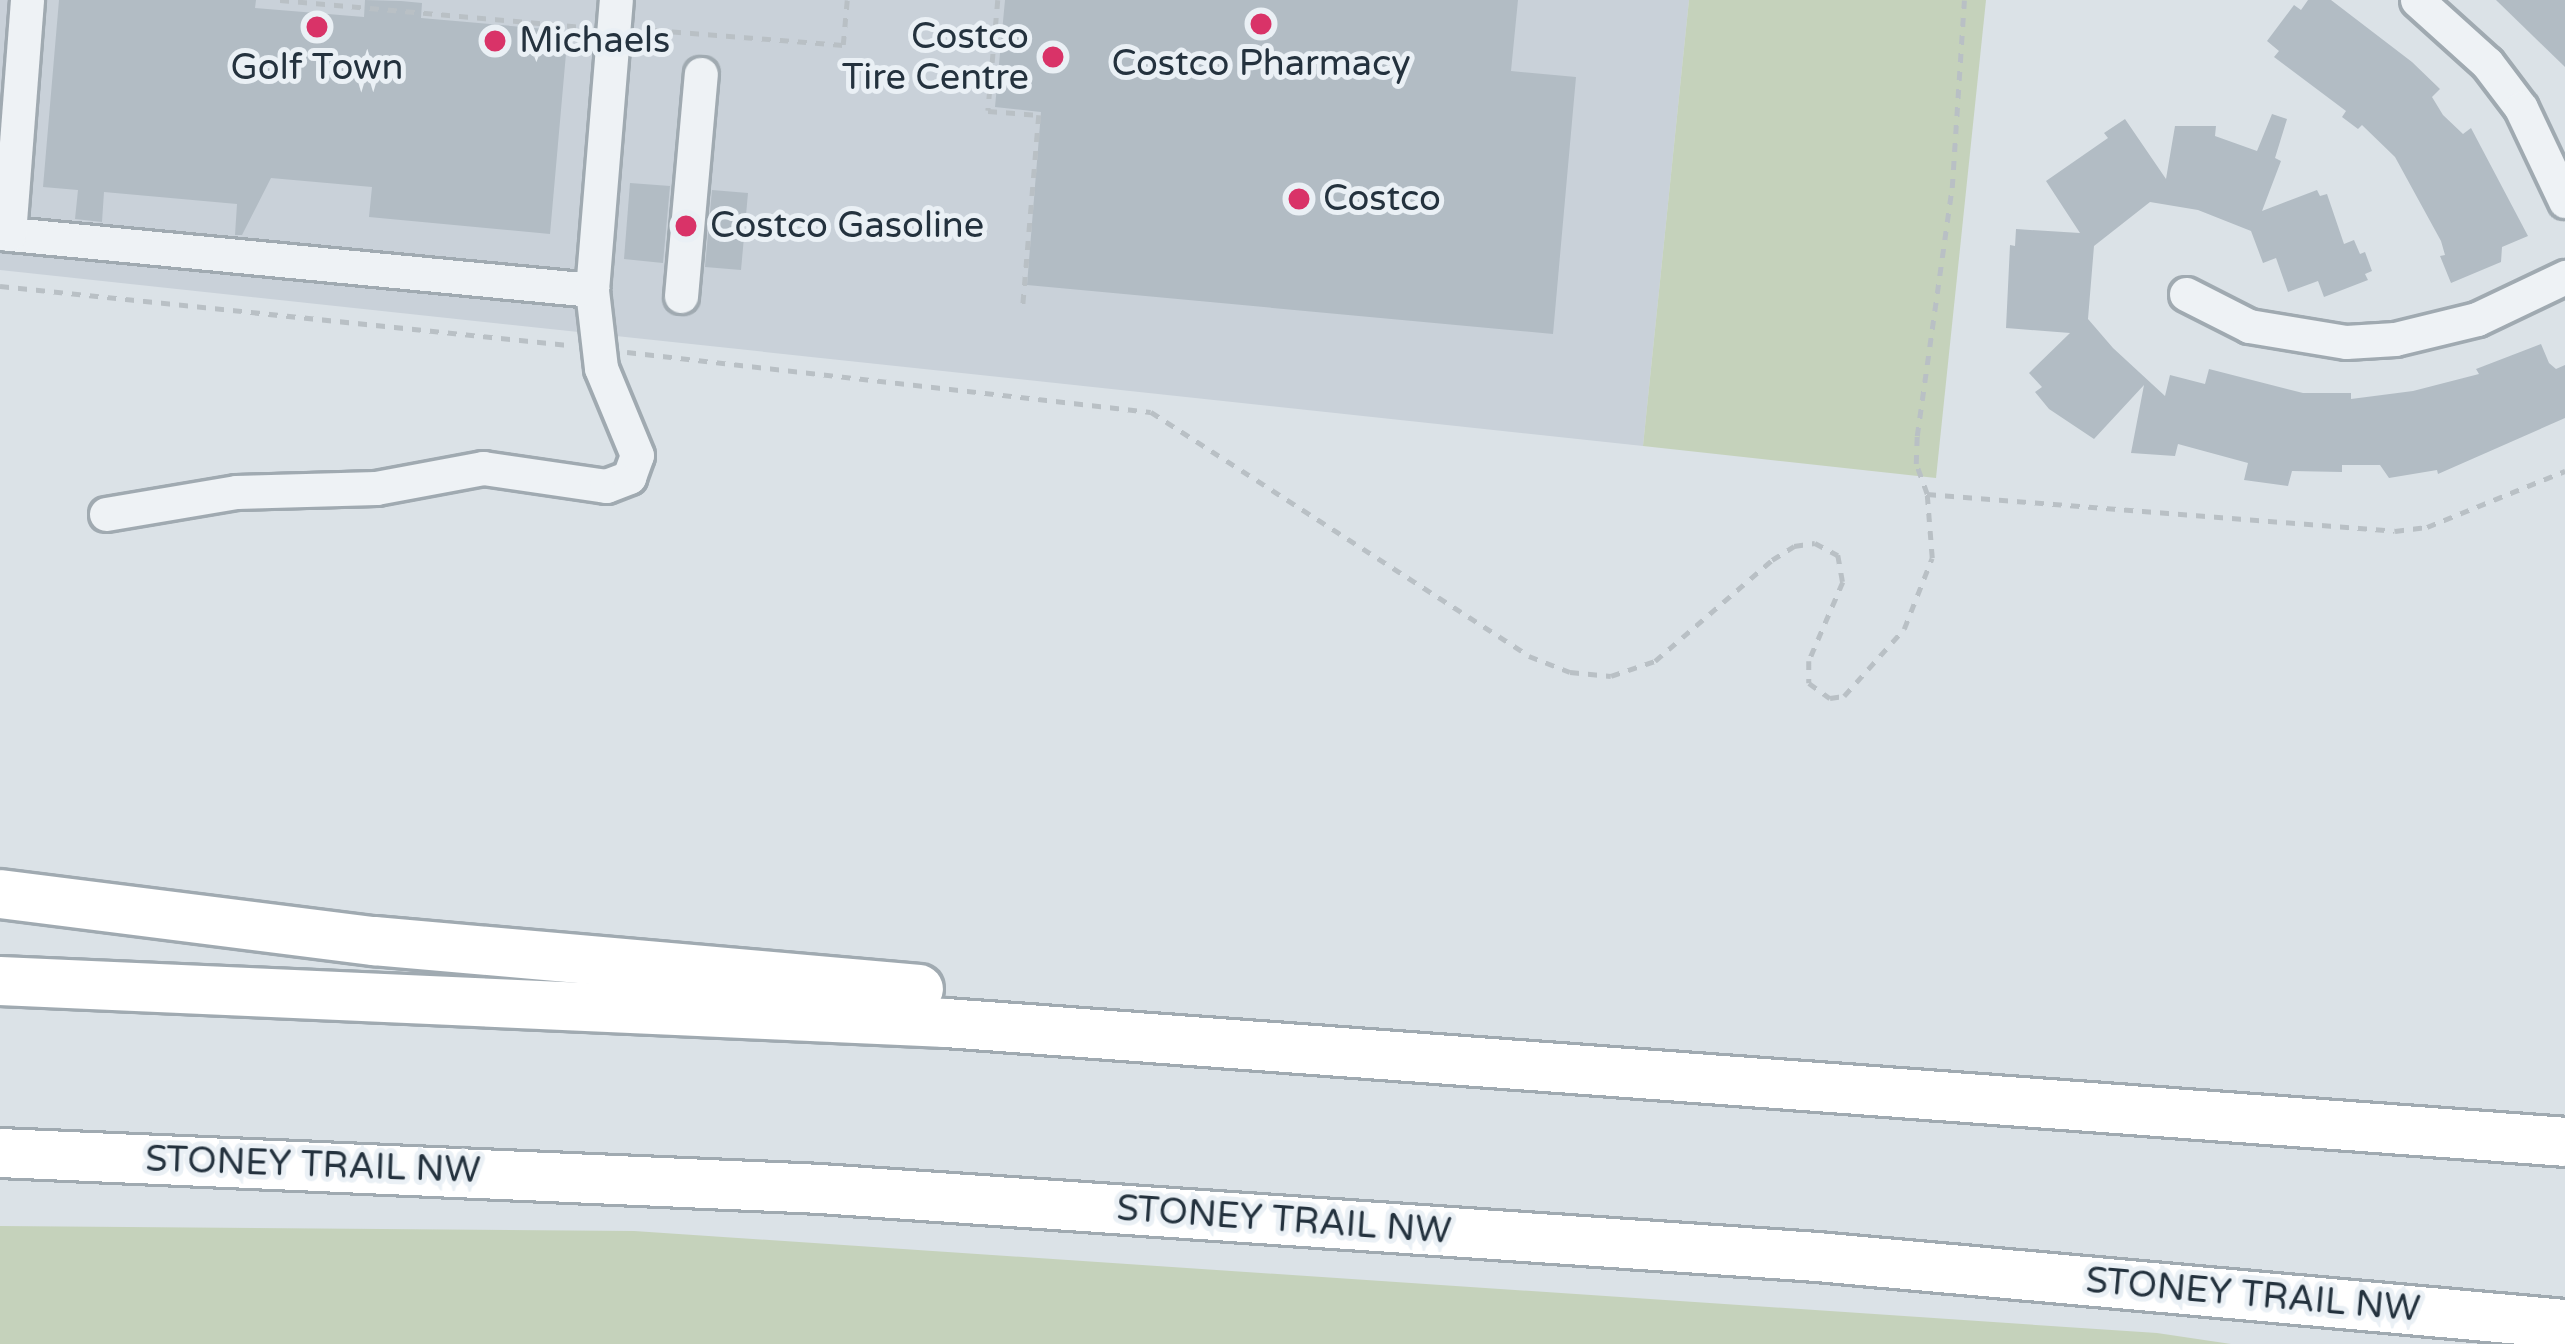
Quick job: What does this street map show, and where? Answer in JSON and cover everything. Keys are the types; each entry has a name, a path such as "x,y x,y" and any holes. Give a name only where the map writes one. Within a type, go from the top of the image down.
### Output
{"highway":[{"path":"0,894 374,941 864,986 1220,1009 1536,1063"},
{"path":"0,981 946,1023 2565,1142"},
{"path":"2485,1133 2565,1130"},
{"name":"STONEY TRAIL NW","path":"0,1153 820,1189 1794,1256 2565,1324"},
{"path":"0,1180 760,1207 820,1189"},
{"path":"2296,1298 2352,1327 2478,1344"}],"street":[{"path":"27,0 4,234 592,290"},
{"path":"2417,0 2488,63 2522,108 2565,201"},
{"path":"106,514 236,492 376,488 482,468 605,486 629,476 637,455 601,368 592,290 607,1"},
{"path":"681,296 700,74"},
{"path":"2186,294 2249,326 2346,342 2379,340 2477,319 2565,277"}],"path":[{"path":"280,0 582,25 594,40"},
{"path":"843,45 847,0"},
{"path":"998,0 988,111 1039,116 1023,305"},
{"path":"0,286 1151,412 1528,656 1594,676 1654,661 1772,560 1794,546 1815,543 1838,555 1843,581 1809,661 1809,683 1830,698 1844,696 1904,628 1922,592 1931,558 1927,494 1916,464 1917,436 1952,188 1964,0"},
{"path":"1927,494 2396,531 2427,527 2565,471"}],"shaded area":[{"path":"0,0 1689,0 1643,446 0,270"}],"green space":[{"path":"1689,0 1986,0 1936,478 1643,446"},
{"path":"0,1226 634,1231 2157,1333 2231,1344 0,1344"}],"building":[{"path":"59,0 256,0 255,8 364,17 365,0 401,1 422,3 421,18 568,31 550,234 369,217 372,187 271,178 242,235 235,235 237,204 104,192 102,222 75,219 78,190 43,187"},
{"name":"Costco","path":"1005,0 1518,0 1511,71 1576,77 1553,334 1027,285 1041,112 995,107"},
{"path":"2308,0 2331,0 2412,62 2440,89 2432,97 2443,115 2463,134 2471,128 2528,236 2502,247 2501,262 2451,283 2440,256 2445,255 2441,241 2395,157 2362,125 2358,129 2342,117 2346,111 2274,57 2279,51 2267,41 2294,5 2301,10"},
{"path":"2496,0 2565,0 2565,67"},
{"path":"2272,114 2287,119 2275,158 2281,161 2262,211 2317,190 2320,196 2327,194 2344,244 2354,240 2360,254 2365,252 2372,271 2365,274 2368,280 2324,297 2318,281 2288,292 2276,258 2263,263 2251,231 2198,210 2150,202 2094,246 2088,319 2113,348 2165,396 2170,375 2205,384 2209,369 2303,393 2351,393 2351,399 2413,391 2479,374 2476,369 2541,344 2549,363 2556,369 2565,365 2565,418 2438,474 2437,470 2389,478 2380,465 2342,465 2342,472 2292,471 2288,486 2244,480 2248,463 2178,444 2175,456 2131,453 2144,385 2094,439 2049,409 2035,392 2042,387 2029,373 2070,333 2006,328 2010,245 2015,246 2016,229 2080,233 2046,181 2108,138 2104,133 2125,119 2166,179 2175,126 2216,126 2215,136 2257,151"},
{"path":"630,183 670,186 663,263 624,259"},
{"path":"712,190 748,193 741,270 705,267"}],"place":[{"name":"Costco Pharmacy","path":"1261,24"},
{"name":"Golf Town","path":"317,27"},
{"name":"Michaels","path":"495,41"},
{"name":"Costco Tire Centre","path":"1053,57"},
{"name":"Costco","path":"1299,199"},
{"name":"Costco Gasoline","path":"686,226"}]}
